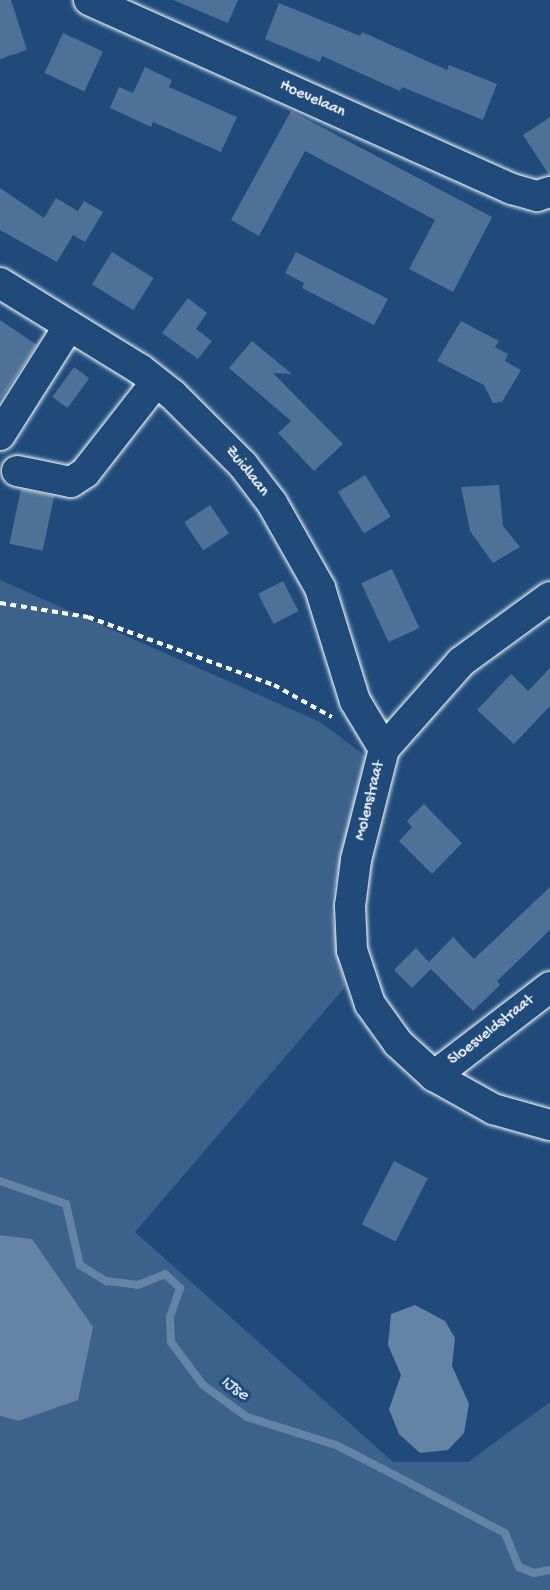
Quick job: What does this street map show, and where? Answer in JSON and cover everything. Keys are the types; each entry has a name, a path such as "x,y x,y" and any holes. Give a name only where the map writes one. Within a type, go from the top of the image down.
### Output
{"street":[{"name":"Hoevelaan","path":"89,0 512,189 543,194"},
{"name":"Zuidlaan","path":"0,284 156,382 213,433 272,503 320,588 355,700 384,749"},
{"path":"0,435 69,326"},
{"path":"17,471 71,482 85,473 156,382"},
{"path":"384,749 461,662 550,597"},
{"name":"Molenstraat","path":"384,749 356,860 350,906 352,950 370,1004 398,1043 434,1076 493,1109 550,1125"},
{"name":"Sloesveldstraat","path":"434,1076 550,987"}],"path":[{"path":"0,603 88,617 274,685 334,718"}],"shaded area":[{"path":"0,580 320,722 367,757 330,905 345,987 135,1232 393,1462 468,1462 550,1402 550,1590 0,1590 0,1416 18,1421 32,1239 0,1235"},
{"path":"0,1235 32,1239 93,1327 78,1400 18,1421 0,1416"},
{"path":"415,1305 445,1321 455,1338 452,1366 469,1404 464,1433 448,1450 420,1453 399,1434 389,1409 401,1375 388,1345 391,1314"}],"building":[{"path":"0,0 11,0 27,50 0,59"},
{"path":"173,0 238,0 228,23"},
{"path":"279,3 360,36 362,32 447,70 449,65 497,84 483,120 402,87 400,91 322,56 320,62 265,39"},
{"path":"63,33 103,52 84,91 44,73"},
{"path":"145,67 172,80 169,87 237,117 221,152 153,122 151,127 110,108 119,87 133,93"},
{"path":"291,111 492,217 453,292 409,269 435,220 305,151 259,236 231,220"},
{"path":"550,117 550,175 549,175 523,135"},
{"path":"0,188 44,218 56,198 78,211 84,201 103,212 85,242 73,235 57,262 0,230"},
{"path":"112,252 154,278 133,310 92,284"},
{"path":"296,252 388,299 374,325 302,288 304,283 285,273"},
{"path":"188,298 207,313 196,329 212,341 198,359 162,333"},
{"path":"0,320 37,345 0,400"},
{"path":"461,321 499,341 495,347 508,354 505,361 521,370 502,402 493,403 484,385 437,361"},
{"path":"252,341 292,374 273,373 343,444 314,471 278,433 291,421 229,368"},
{"path":"74,367 89,378 68,408 52,397"},
{"path":"365,475 391,517 364,534 338,492"},
{"path":"499,485 503,526 520,547 493,563 470,531 461,487"},
{"path":"21,489 54,496 43,551 9,544"},
{"path":"210,505 229,533 203,551 184,522"},
{"path":"392,569 419,628 389,642 361,583"},
{"path":"283,581 298,611 273,624 258,594"},
{"path":"550,668 550,706 514,744 477,710 511,674 528,691"},
{"path":"424,804 462,843 432,874 399,841 412,827 407,821"},
{"path":"550,887 550,930 497,981 500,985 473,1011 431,969 412,988 394,970 416,948 429,962 453,937 474,959"},
{"path":"394,1161 428,1178 396,1242 362,1224"}],"waterway":[{"name":"IJse","path":"0,1181 66,1204 80,1265 106,1281 138,1285 165,1274 180,1288 170,1317 171,1342 203,1385 247,1417 336,1445 505,1533 519,1567 534,1573 550,1570"}]}
